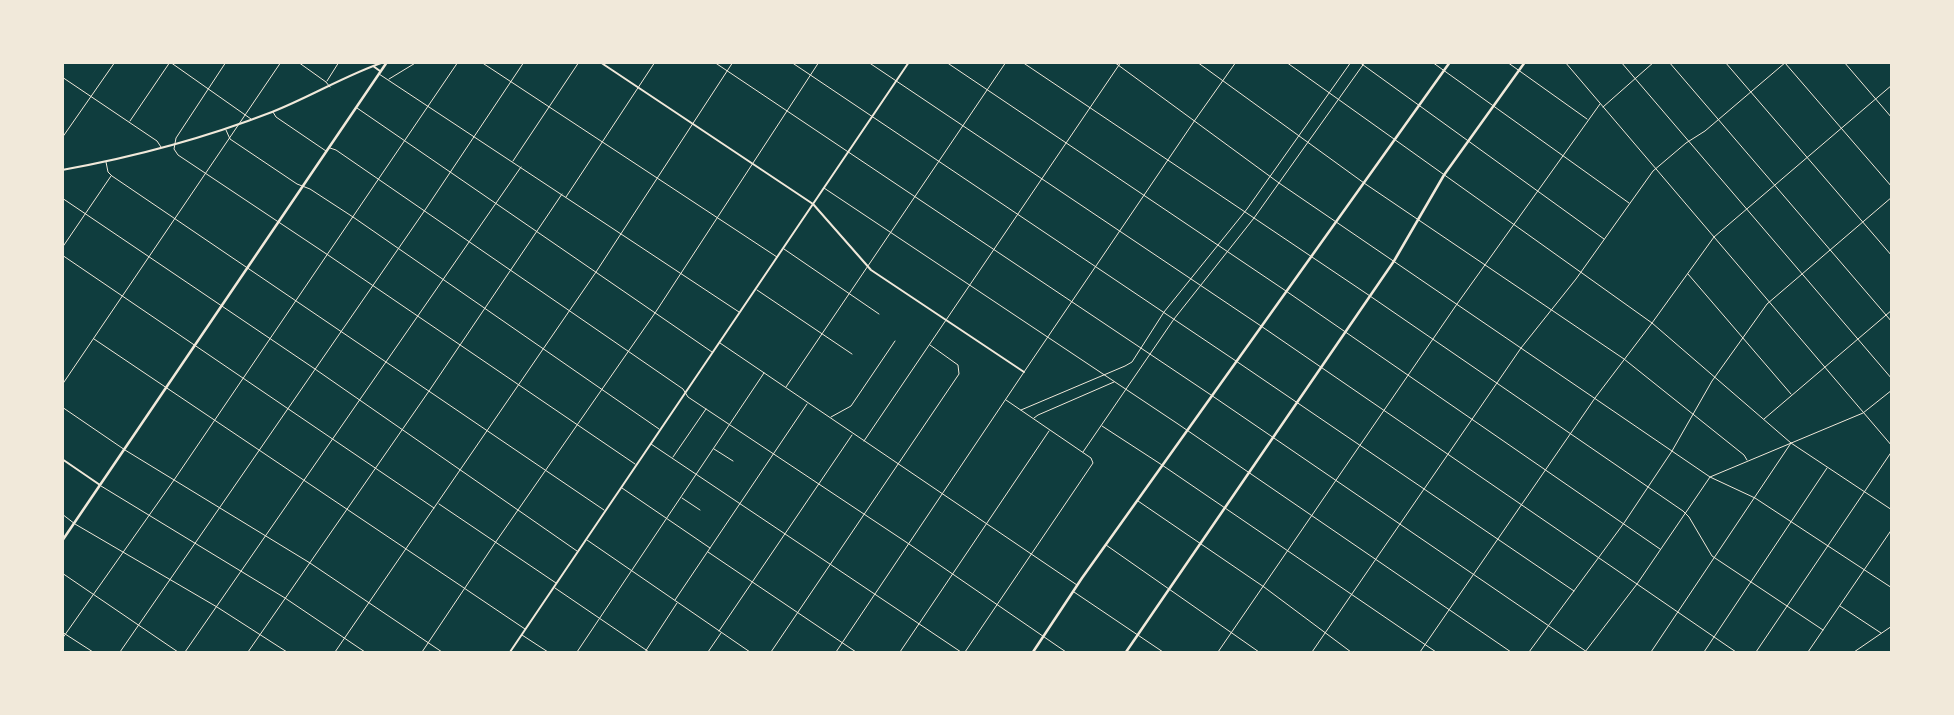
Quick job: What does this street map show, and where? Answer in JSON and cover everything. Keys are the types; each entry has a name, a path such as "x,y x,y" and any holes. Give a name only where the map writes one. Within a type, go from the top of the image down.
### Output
{"main road":[{"path":"62,541 357,108 386,62"},
{"path":"1032,652 1186,430 1450,62"},
{"path":"1126,652 1394,261 1444,176 1525,62"}],"street":[{"path":"62,138 115,62"},
{"path":"130,122 170,62 251,119"},
{"path":"226,62 176,138 174,149 178,155 328,254 636,465"},
{"path":"62,385 281,62"},
{"path":"298,62 330,86"},
{"path":"326,82 339,62"},
{"path":"62,170 106,162 174,144 240,123 272,112 373,66 386,62"},
{"path":"389,80 417,62"},
{"path":"62,639 174,480 458,62"},
{"path":"482,62 777,257"},
{"path":"120,652 373,286 524,62"},
{"path":"513,162 579,62"},
{"path":"600,62 813,204 868,267 1024,372"},
{"path":"566,197 655,62"},
{"path":"714,62 1273,437 1586,652 1637,584 1710,477 1863,413 1892,390"},
{"path":"335,652 622,234 734,62"},
{"path":"791,62 1096,266 1574,591"},
{"path":"422,652 465,590 495,542 655,313 819,62"},
{"path":"868,62 1385,410 1736,652"},
{"path":"510,652 909,62"},
{"path":"946,62 1286,291 1660,548"},
{"path":"786,388 1006,62"},
{"path":"1022,62 1370,296 1685,513 1708,551 1715,558 1823,630"},
{"path":"1114,62 1279,182 1710,477 1755,498 1892,588"},
{"path":"864,441 1121,62"},
{"path":"1197,62 1364,183 1624,359 1744,455 1747,460"},
{"path":"836,652 1005,399 1236,62"},
{"path":"1286,62 1328,94 1652,323 1790,443 1892,510"},
{"path":"1022,410 1130,364 1164,312 1219,246 1352,62"},
{"path":"1360,62 1605,239"},
{"path":"1082,452 1102,426 1174,319 1254,218 1365,62"},
{"path":"1432,62 1630,203"},
{"path":"1507,62 1588,120"},
{"path":"1565,62 1892,446"},
{"path":"1621,62 1892,379"},
{"path":"1603,107 1654,62"},
{"path":"1669,62 1892,322"},
{"path":"1725,62 1892,256"},
{"path":"1844,62 1892,118"},
{"path":"1312,652 1521,348 1580,273 1655,169 1719,120 1785,63 1892,187"},
{"path":"373,66 389,80 740,313"},
{"path":"62,77 130,122 157,141 162,147"},
{"path":"1420,652 1595,398 1714,237 1892,85"},
{"path":"1218,652 1484,265 1600,104"},
{"path":"357,108 712,352"},
{"path":"272,112 276,117 327,152"},
{"path":"225,128 230,139 303,186 310,188 660,429"},
{"path":"330,147 425,210 629,351 706,409 909,544 1066,652"},
{"path":"106,162 107,169 112,176 605,510"},
{"path":"185,652 334,439 520,167"},
{"path":"62,248 112,176"},
{"path":"824,188 1186,430 1511,652"},
{"path":"248,652 430,391 562,194"},
{"path":"62,198 270,338 578,551"},
{"path":"1529,652 1648,488 1672,451 1715,376 1769,302 1892,198"},
{"path":"783,249 879,314"},
{"path":"62,255 434,508"},
{"path":"1687,273 1792,395"},
{"path":"756,290 852,354"},
{"path":"1764,419 1892,310"},
{"path":"94,339 525,630"},
{"path":"830,418 851,406 895,341"},
{"path":"719,343 1077,585"},
{"path":"771,652 863,514 960,374 958,365 930,345"},
{"path":"577,652 764,373"},
{"path":"1034,418 1114,382"},
{"path":"965,652 1093,463 1091,458 1005,399"},
{"path":"675,600 808,403"},
{"path":"62,407 125,450 310,563 442,652"},
{"path":"673,458 706,409"},
{"path":"1102,426 1436,652"},
{"path":"900,652 1050,430"},
{"path":"708,652 853,434"},
{"path":"651,443 961,652"},
{"path":"1651,652 1790,443"},
{"path":"714,448 733,461"},
{"path":"1756,652 1892,451"},
{"path":"62,459 148,515 285,598 364,652"},
{"path":"1704,652 1827,468"},
{"path":"620,488 710,548"},
{"path":"682,497 700,510"},
{"path":"1138,500 1264,587 1352,652"},
{"path":"438,504 556,583"},
{"path":"62,514 75,524 217,607 287,652"},
{"path":"1808,652 1892,528"},
{"path":"586,540 750,652"},
{"path":"1105,545 1259,652"},
{"path":"708,552 856,652"},
{"path":"62,573 178,652"},
{"path":"553,588 649,652"},
{"path":"1073,591 1163,652"},
{"path":"646,651 678,603"},
{"path":"1840,606 1881,633"},
{"path":"1854,652 1892,626"},
{"path":"62,632 93,652"},
{"path":"522,635 548,652"}]}
